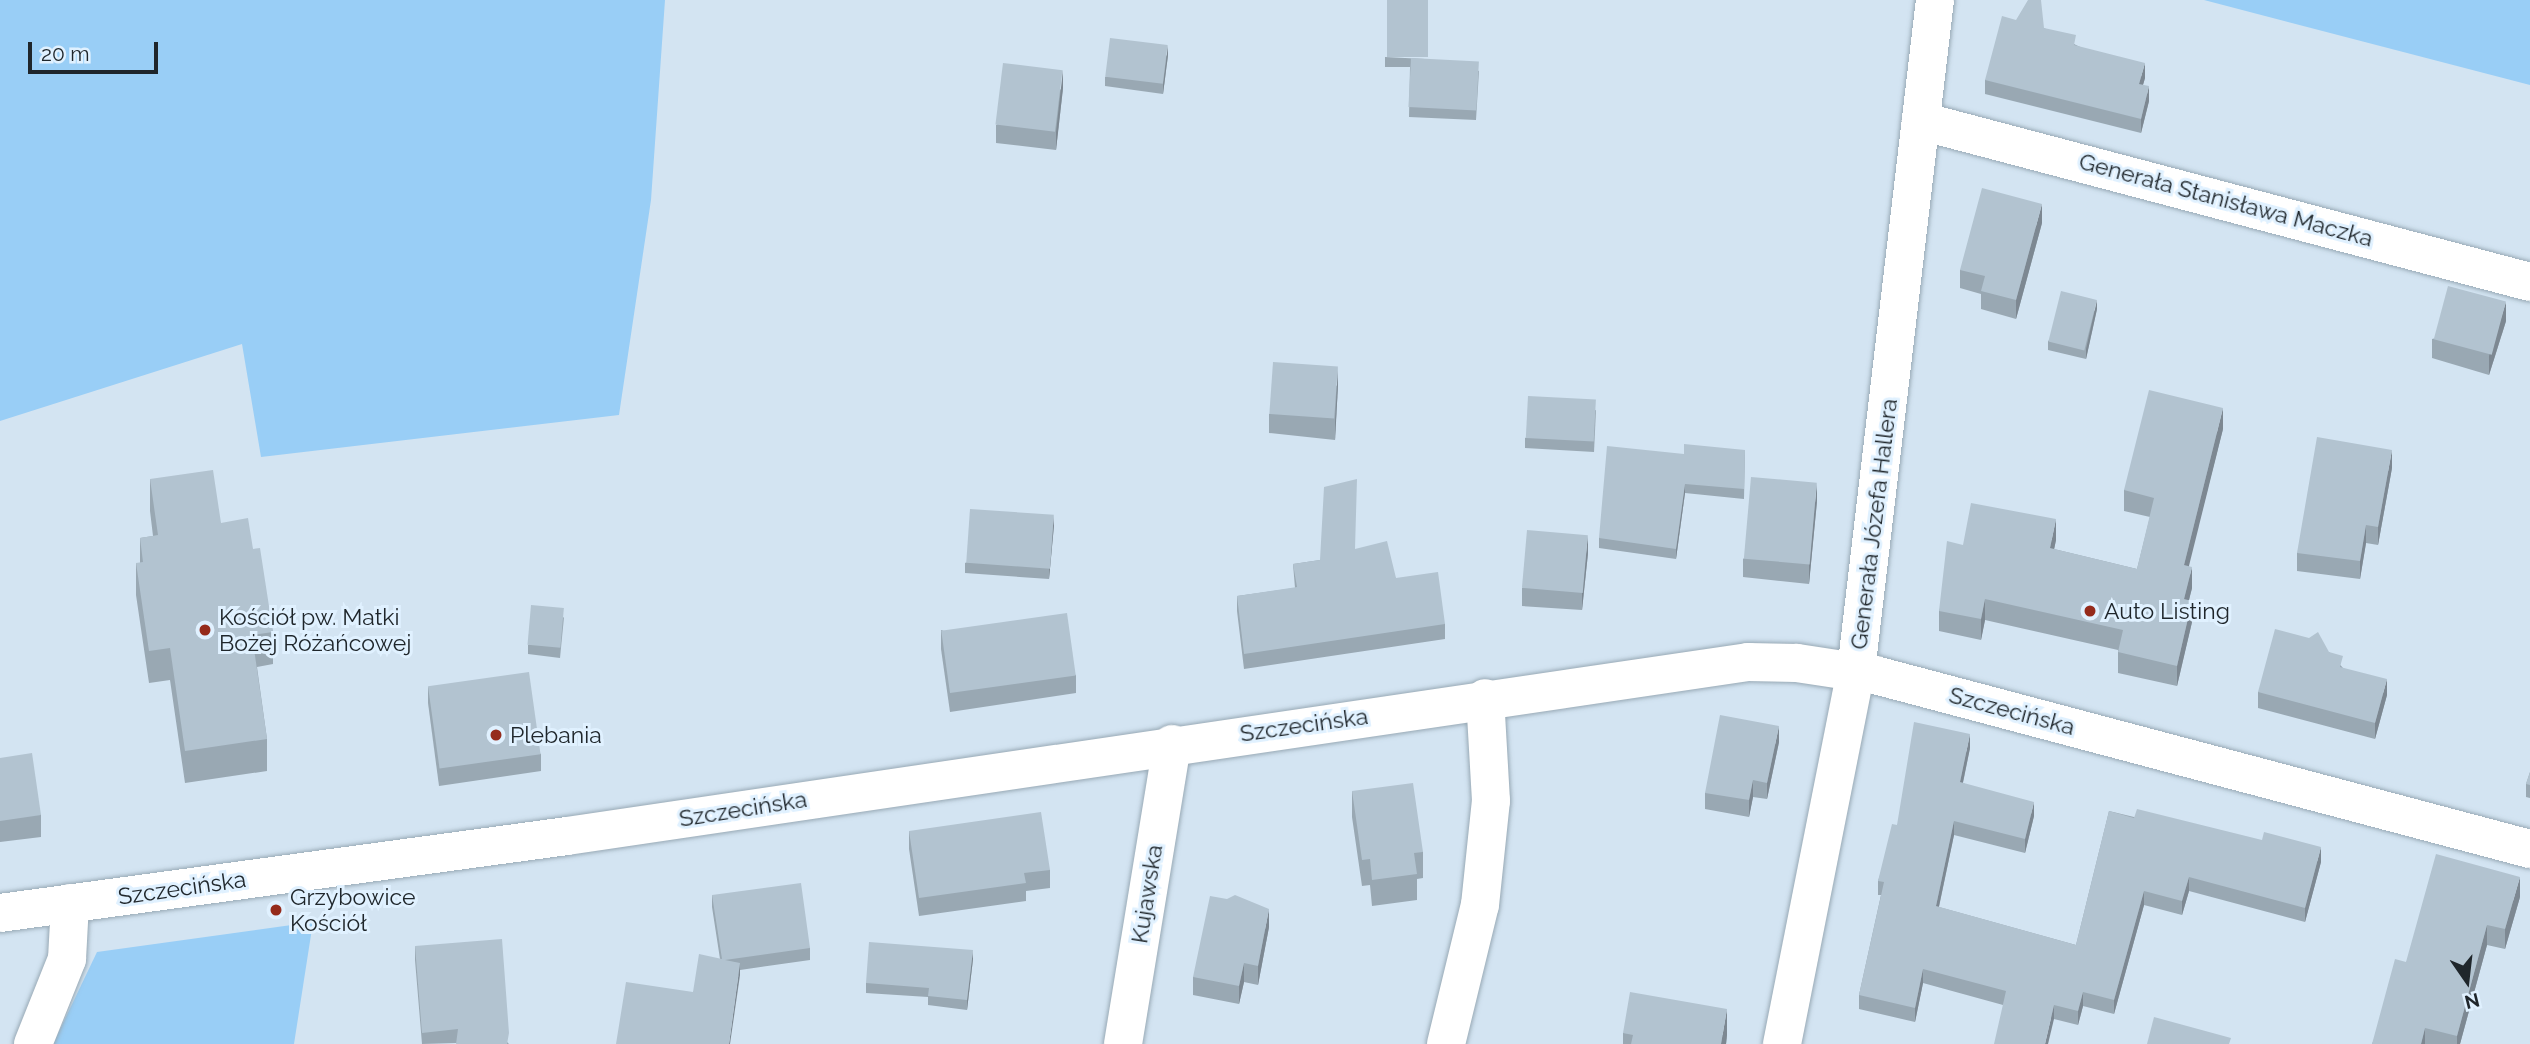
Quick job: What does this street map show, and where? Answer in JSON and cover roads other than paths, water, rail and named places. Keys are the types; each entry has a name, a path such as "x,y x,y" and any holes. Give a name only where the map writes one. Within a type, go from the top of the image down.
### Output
{"street":[{"name":"Generała Józefa Hallera","path":"1782,1044 1856,671 1935,0"},
{"name":"Generała Stanisława Maczka","path":"1922,121 2530,282"},
{"name":"Szczecińska","path":"0,913 580,834 1172,744 1748,662 1856,671 2530,849"},
{"path":"1446,1044 1480,905 1491,801 1485,698"},
{"name":"Kujawska","path":"1123,1044 1172,744"},
{"path":"33,1044 67,958 72,925 70,903"}],"place":[{"name":"Auto Listing","path":"2090,611"},
{"name":"Kościół pw. Matki Bożej Różańcowej","path":"205,630"},
{"name":"Plebania","path":"496,735"},
{"name":"Grzybowice Kościół","path":"276,910"}]}
